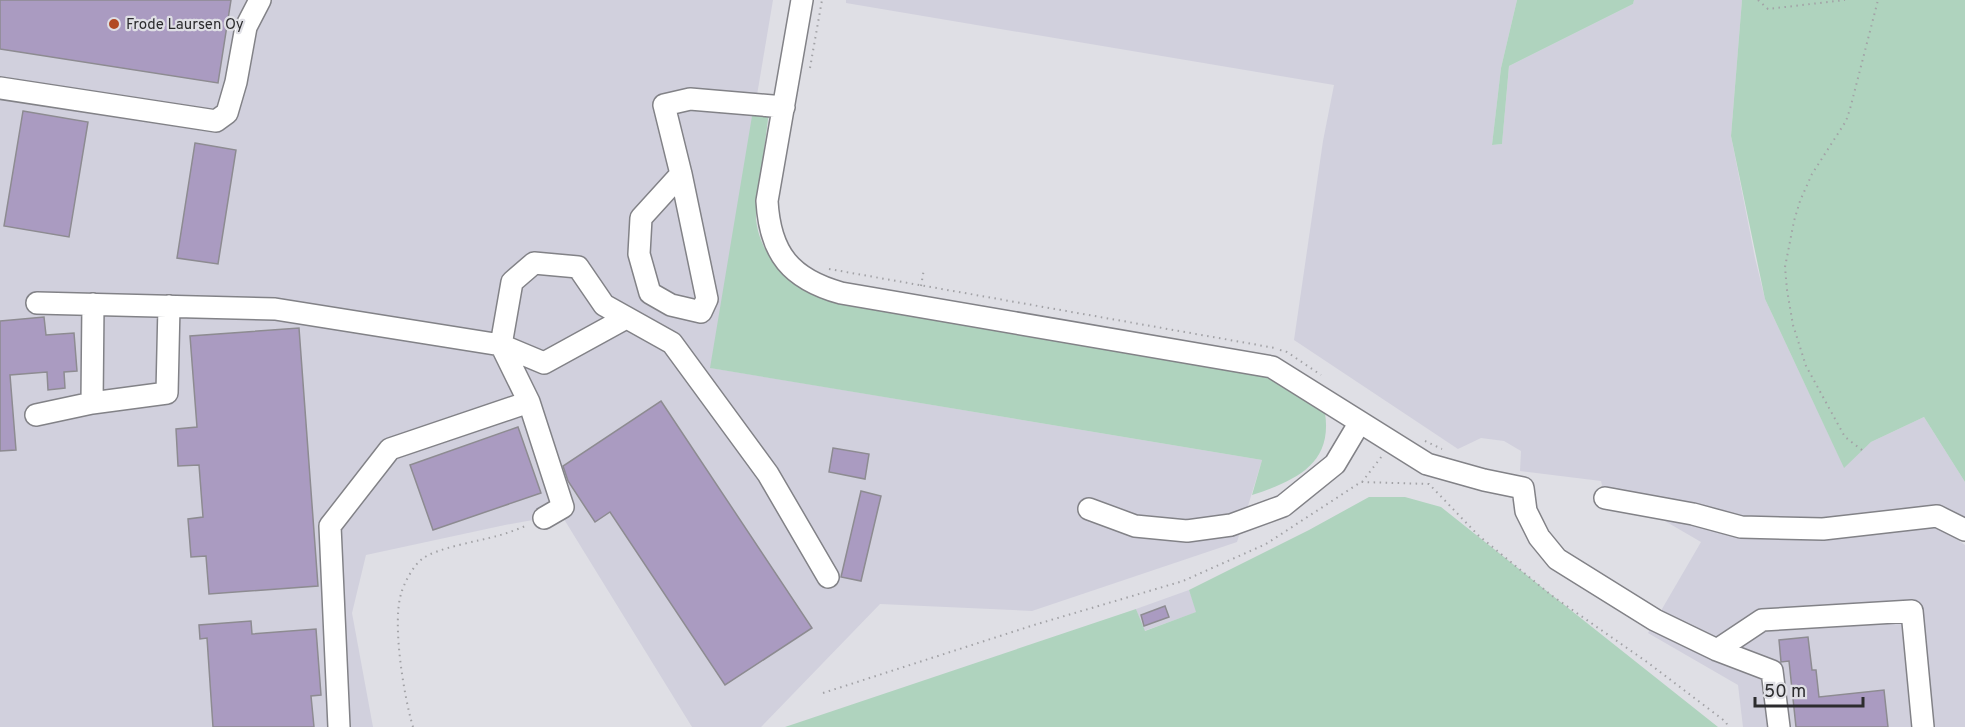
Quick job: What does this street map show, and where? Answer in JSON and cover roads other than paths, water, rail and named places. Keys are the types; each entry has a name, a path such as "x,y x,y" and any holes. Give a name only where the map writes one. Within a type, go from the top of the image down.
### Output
{"street":[{"path":"0,88 216,121 227,113 236,82 246,27 260,0"},
{"path":"802,0 768,193 768,224 786,263 802,278 820,287 841,293 1272,367 1427,464 1523,488 1526,511 1539,537 1557,559 1655,620 1717,650 1772,670 1779,727"},
{"path":"681,174 641,218 639,254 650,293 671,305 701,312 707,299 681,174 664,105 690,99 784,107"},
{"path":"544,518 563,507 529,402 501,345 512,282 534,263 578,267 604,305 672,343 768,474 828,577"},
{"path":"37,303 275,309 501,345 544,363 626,318"},
{"path":"92,403 93,304"},
{"path":"36,414 92,403 167,393 169,306"},
{"path":"339,727 330,526 390,449 529,402"},
{"path":"1089,509 1135,526 1187,531 1231,525 1283,506 1335,464 1360,422"},
{"path":"1605,498 1692,514 1741,527 1823,529 1937,516 1965,530"},
{"path":"1717,650 1762,620 1912,611 1923,727"}],"place":[{"name":"Frode Laursen Oy","path":"114,24"}]}
